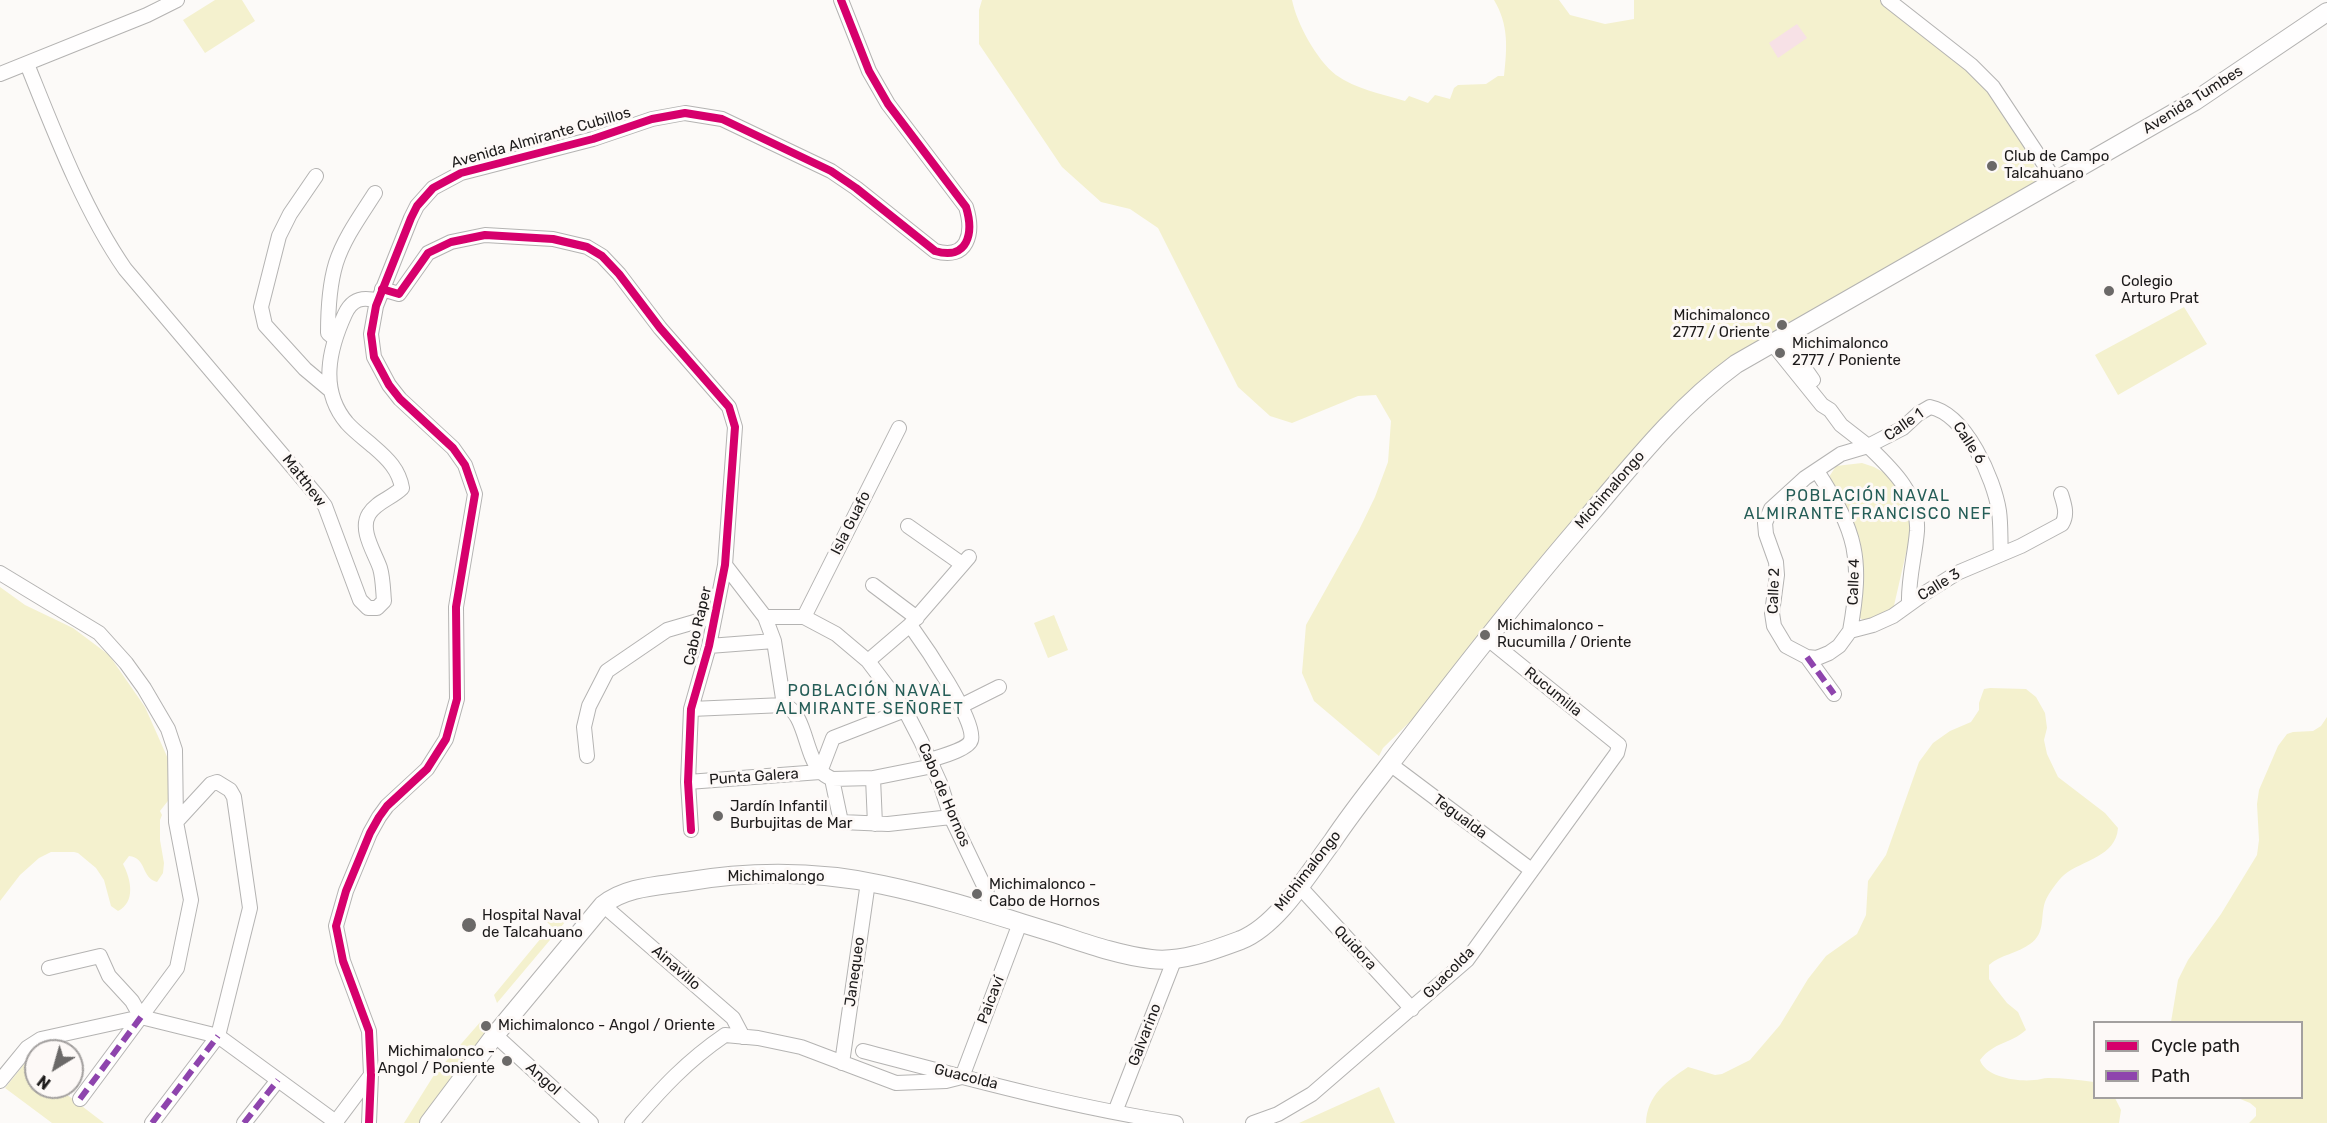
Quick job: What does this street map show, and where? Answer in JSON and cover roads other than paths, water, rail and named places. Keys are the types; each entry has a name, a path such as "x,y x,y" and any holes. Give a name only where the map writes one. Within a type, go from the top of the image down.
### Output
{"main road":[{"name":"Avenida Tumbes","path":"2056,182 2195,101 2327,12"},
{"name":"Michimalongo","path":"429,1123 495,1035 603,905 619,894 703,879 812,874 868,882 992,914 1153,960 1175,958 1213,949 1254,933 1276,914 1299,886 1542,568 1639,455 1697,397 1732,367 1777,340 2056,182"}],"street":[{"path":"0,74 147,15 177,0"},
{"name":"Avenida Almirante Cubillos","path":"369,1123 371,1075 369,1032 343,961 336,926 346,891 379,817 387,806 427,769 446,740 457,699 456,607 475,494 465,465 453,448 400,399 389,385 374,357 371,334 380,295 417,206 429,192 445,180 461,173 593,139 652,119 685,113 722,119 821,166 856,188 935,251 947,255 959,251 967,240 970,228 966,207 876,86 840,0"},
{"path":"1888,0 1971,65 1993,87 2056,182"},
{"name":"Matthew","path":"27,64 67,161 113,252 320,498 360,600 368,608 376,608 384,601 380,570 365,528 368,515 402,488 400,478 388,459 346,422 330,390 328,370 334,338 352,303 362,298 380,295"},
{"path":"316,176 290,214 279,236 261,308 265,325 305,369 330,390"},
{"path":"334,338 328,333 328,320 329,294 336,264 352,231 375,193"},
{"name":"Cabo Raper","path":"380,295 399,294 428,253 451,242 485,235 553,239 587,247 602,256 619,274 660,328 729,407 735,427 725,565 709,646 691,710 688,782 691,830"},
{"name":"Calle 1","path":"1777,340 1828,401 1830,410 1841,425 1868,446"},
{"name":"Calle 1","path":"1765,523 1771,509 1790,491 1841,454 1868,446 1903,429 1918,414 1930,407 1940,409"},
{"name":"Calle 6","path":"1940,409 1962,429 1986,471 1999,511 2001,554"},
{"path":"1841,425 1841,454"},
{"name":"Isla Guafo","path":"804,617 899,428"},
{"path":"1868,446 1898,476 1915,507 1917,532 1908,587 1909,604"},
{"name":"Calle 4","path":"1817,471 1845,517 1855,550 1857,566 1855,605 1850,631"},
{"name":"Calle 3","path":"1850,631 1873,625 1893,616 1957,573 2021,546 2062,524 2065,512 2061,494"},
{"name":"Calle 2","path":"1765,523 1766,534 1776,562 1777,575 1772,613 1774,626 1786,646 1801,655 1834,694"},
{"path":"868,661 913,622 966,561 908,526"},
{"path":"725,565 765,617 774,642 784,705"},
{"path":"0,573 99,633 126,663 144,688 168,729 175,750 176,822 191,900 177,969 84,1094"},
{"path":"873,585 913,622 960,706 999,687"},
{"path":"587,756 584,727 589,706 607,671 666,630 715,616"},
{"name":"Cabo de Hornos","path":"765,617 804,617 836,634 868,661 905,710 931,763 951,817 984,885 991,903 992,914"},
{"path":"1801,655 1817,657 1829,653 1839,646 1850,631"},
{"name":"Rucumilla","path":"1488,639 1618,745"},
{"path":"709,646 774,642"},
{"path":"691,710 784,705 790,707 796,713 805,741 826,775 841,822 875,824 951,817"},
{"name":"Punta Galera","path":"688,782 826,775 873,778 931,763 967,746 971,740 971,734 960,706"},
{"path":"826,775 833,738 905,710"},
{"name":"Guacolda","path":"1252,1123 1278,1114 1312,1094 1467,960 1530,869 1617,753 1618,745"},
{"name":"Tegualda","path":"1390,764 1530,869"},
{"path":"873,778 875,824"},
{"path":"152,1123 218,1036 250,908 234,797 230,790 217,782 210,784 176,822"},
{"name":"Janequeo","path":"842,1063 868,882"},
{"name":"Quidora","path":"1299,886 1412,1009"},
{"name":"Ainavillo","path":"603,905 733,1018 743,1037"},
{"name":"Paicaví","path":"962,1077 1020,922"},
{"path":"50,968 100,956 109,976 132,1000 141,1017"},
{"name":"Galvarino","path":"1115,1112 1175,958"},
{"path":"0,1081 27,1048 41,1039 141,1017 218,1036 336,1123 371,1075"},
{"name":"Angol","path":"495,1035 591,1123"},
{"path":"632,1123 666,1082 696,1055 724,1035 801,1047 896,1083 946,1081 962,1077"},
{"name":"Guacolda","path":"863,1051 962,1077 1115,1112 1176,1123"},
{"path":"244,1123 278,1080"}],"place":[{"name":"Club de Campo Talcahuano","path":"1992,166"},
{"name":"Colegio Arturo Prat","path":"2109,291"},
{"name":"Michimalonco 2777 / Oriente","path":"1782,325"},
{"name":"Michimalonco 2777 / Poniente","path":"1780,353"},
{"name":"Michimalonco - Rucumilla / Oriente","path":"1485,635"},
{"name":"Jardín Infantil Burbujitas de Mar","path":"718,816"},
{"name":"Michimalonco - Cabo de Hornos","path":"977,894"},
{"name":"Hospital Naval de Talcahuano","path":"469,925"},
{"name":"Michimalonco - Angol / Oriente","path":"486,1026"},
{"name":"Michimalonco - Angol / Poniente","path":"507,1061"}],"district":[{"name":"POBLACIÓN NAVAL ALMIRANTE FRANCISCO NEF","path":"1868,505"},
{"name":"POBLACIÓN NAVAL ALMIRANTE SEÑORET","path":"870,700"}]}
